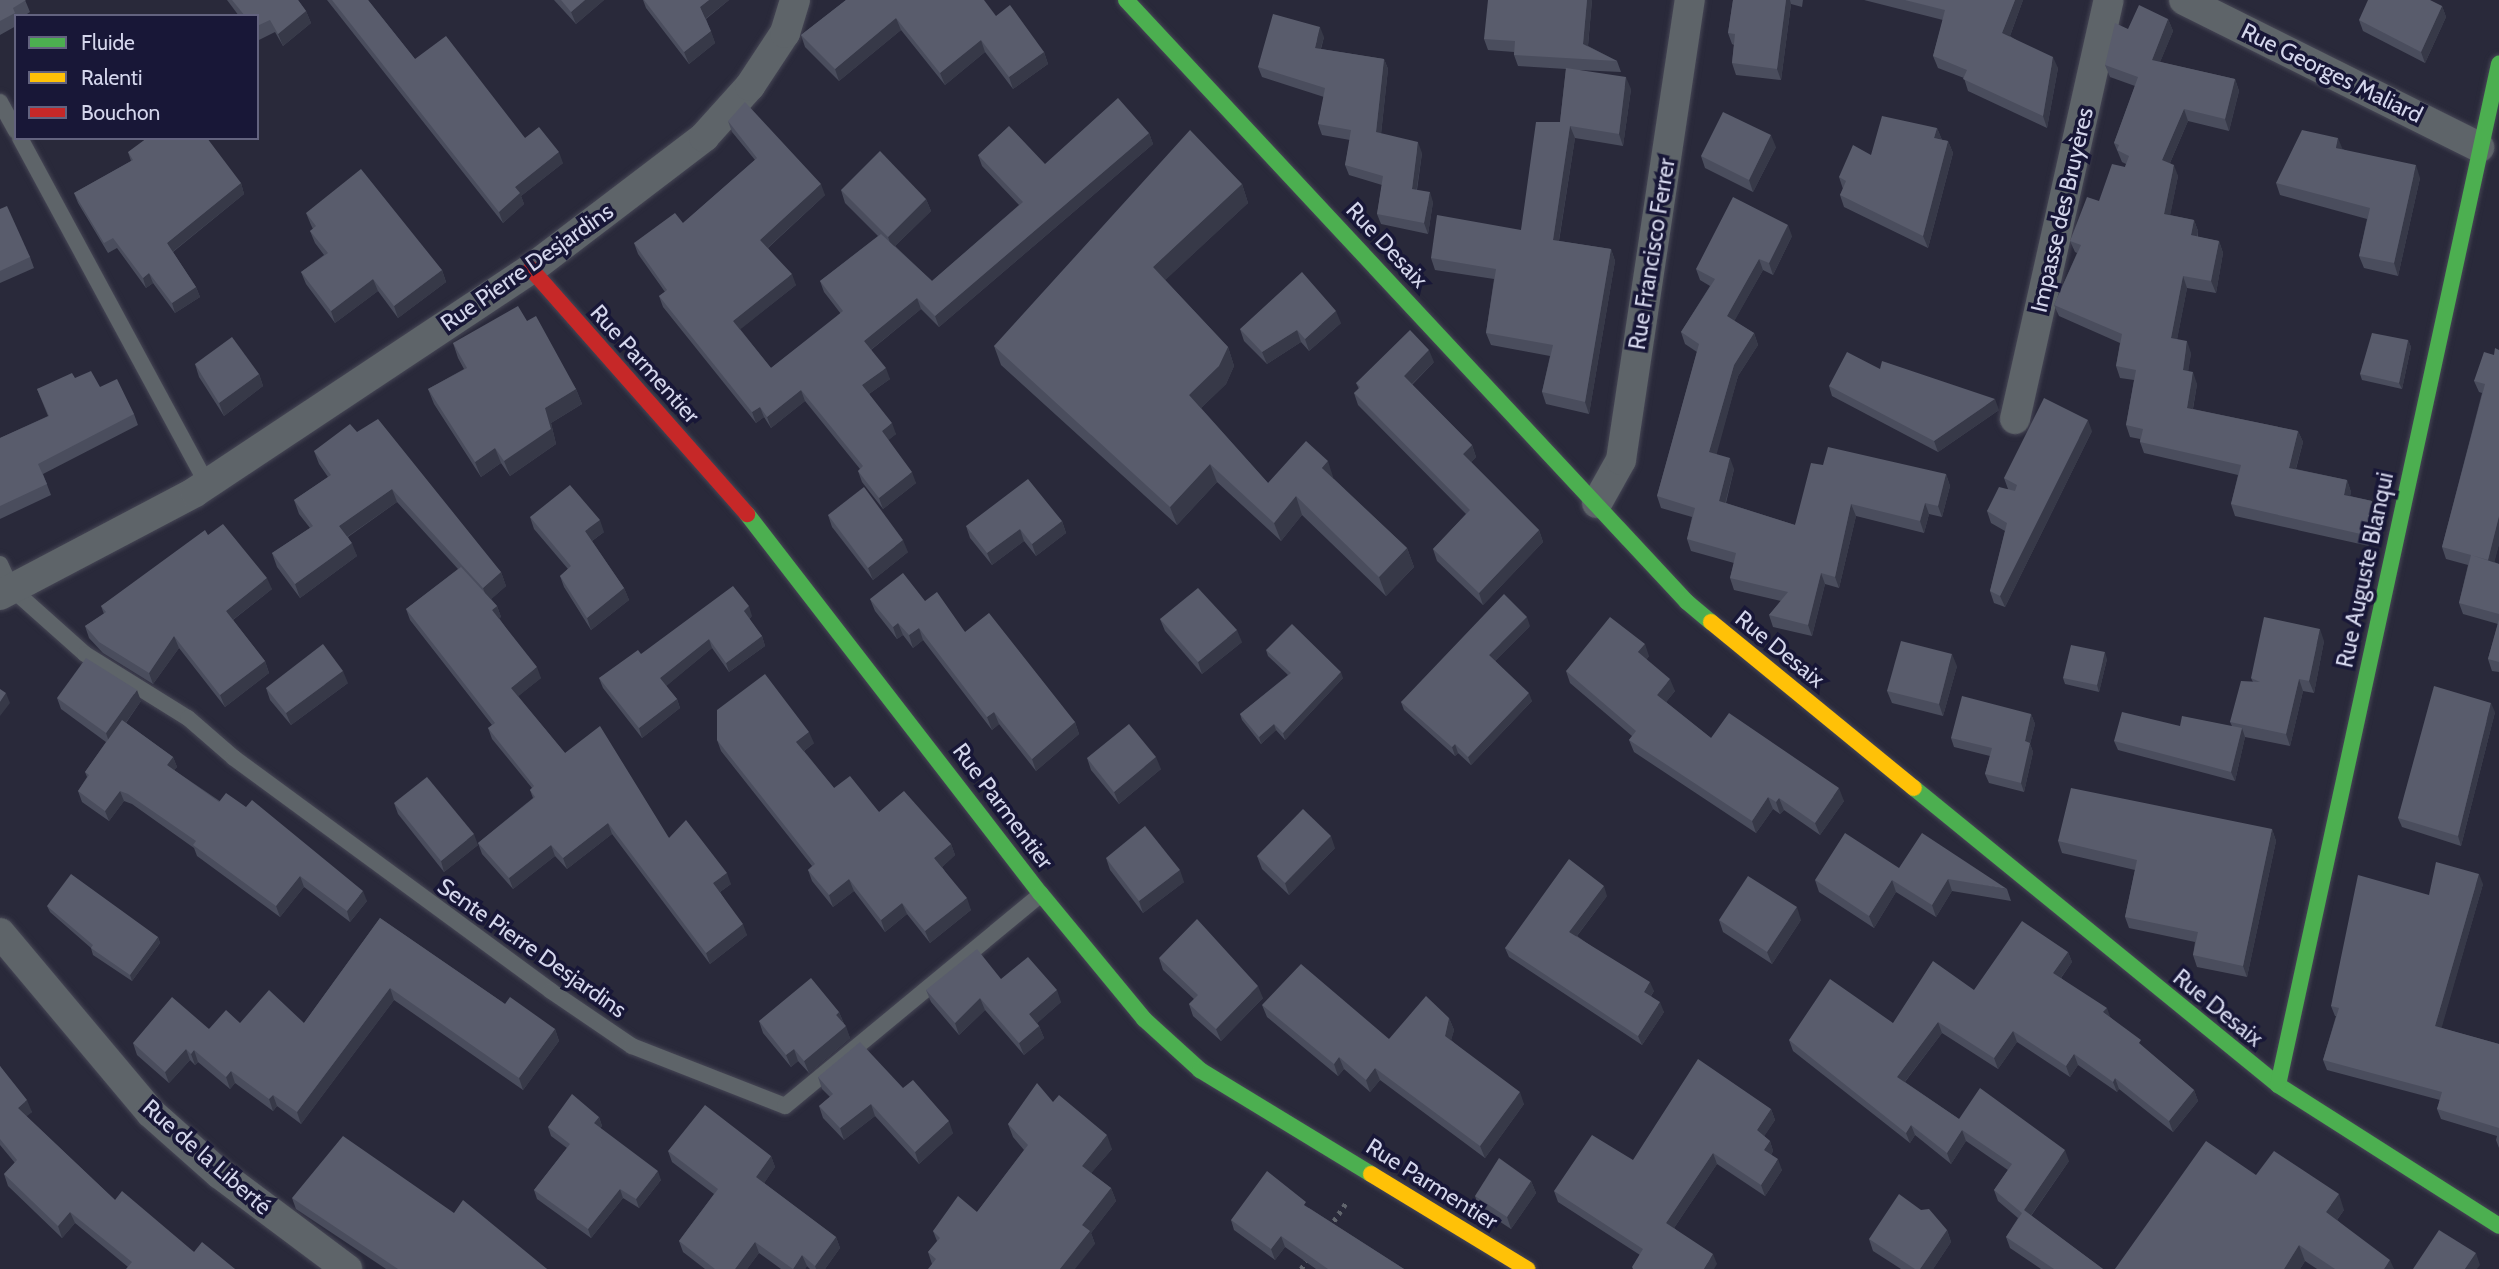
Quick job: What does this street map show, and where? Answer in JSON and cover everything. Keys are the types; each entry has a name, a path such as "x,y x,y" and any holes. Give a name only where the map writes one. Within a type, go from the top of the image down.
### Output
{"street":[{"name":"Rue Pierre Desjardins","path":"4,582 207,484 531,269 704,137 750,86 785,33 795,0"},
{"name":"Rue Desaix","path":"1126,0 1597,503 1687,603 2277,1085 2499,1226"},
{"name":"Rue Francisco Ferrer","path":"1597,503 1620,460 1690,0"},
{"name":"Impasse des Bruyères","path":"2015,419 2109,0"},
{"name":"Rue Georges Maliard","path":"2184,0 2479,147"},
{"name":"Rue Auguste Blanqui","path":"2277,1085 2499,64"},
{"name":"Rue Parmentier","path":"531,269 747,514 1041,894 1144,1019 1200,1070 1527,1269"},
{"name":"Rue de la Liberté","path":"0,933 151,1114 220,1174 347,1269"}],"lane":[{"path":"0,102 14,127"},
{"path":"21,140 207,484"},
{"name":"Sente Pierre Desjardins","path":"4,582 85,653 188,718 357,849 632,1046 785,1105 1041,894"}],"path":[{"path":"1323,1236 1368,1170"},
{"path":"1301,1269 1315,1247"}],"building":[{"path":"0,0 26,0 13,8 15,13 0,21"},
{"path":"232,0 298,0 306,11 278,34 270,20 259,25 259,14 243,14"},
{"path":"332,0 368,0 415,59 446,36 525,138 539,127 559,152 515,187 520,193 499,212"},
{"path":"561,0 585,0 571,12"},
{"path":"644,0 709,0 700,7 711,31 684,52"},
{"path":"846,0 984,0 996,16 1010,5 1044,52 1009,77 981,40 940,73 896,18 835,69 801,35"},
{"path":"1488,0 1587,0 1583,44 1617,61 1514,55 1515,41 1484,39"},
{"path":"1733,0 1786,0 1777,69 1732,63 1735,34 1728,33"},
{"path":"1905,0 2015,0 2002,33 2053,57 2043,116 1963,79 1967,70 1933,56 1945,10"},
{"path":"2368,0 2430,0 2442,6 2421,52 2359,20"},
{"path":"2139,5 2168,19 2152,60 2235,79 2225,119 2184,109 2162,160 2174,165 2164,214 2194,220 2191,235 2219,241 2211,281 2183,276 2171,338 2187,341 2183,370 2193,372 2187,408 2298,431 2289,468 2347,480 2344,495 2372,501 2365,535 2231,504 2241,465 2140,442 2143,429 2126,425 2136,370 2116,366 2122,334 2054,305 2081,245 2070,241 2087,197 2099,201 2112,164 2125,167 2129,156 2117,150 2119,145 2114,143 2138,77 2105,65 2115,23 2128,29"},
{"path":"1273,14 1320,27 1315,48 1384,59 1376,132 1418,142 1412,189 1430,192 1424,223 1377,214 1383,176 1345,165 1351,130 1318,124 1325,88 1258,67"},
{"path":"1566,68 1626,77 1619,134 1570,126 1553,240 1611,249 1585,402 1542,392 1553,345 1486,333 1496,269 1431,258 1437,215 1521,230 1536,122 1560,122"},
{"path":"1118,98 1149,133 935,316 917,298 864,341 886,368 862,385 892,423 882,431 912,472 879,498 858,471 863,466 801,390 767,417 760,407 752,412 659,296 667,290 634,243 675,213 683,223 757,158 728,121 745,102 821,184 760,240 792,274 733,321 771,368 843,311 820,281 881,234 932,281 1023,202 978,155 1009,126 1045,164"},
{"path":"1723,112 1771,135 1749,180 1701,156"},
{"path":"1882,116 1937,128 1934,138 1948,141 1923,236 1840,195 1846,181 1839,177 1853,145 1871,155"},
{"path":"1190,130 1242,184 1153,267 1228,347 1219,366 1189,395 1268,483 1306,441 1328,461 1322,468 1407,548 1379,577 1296,496 1274,523 1210,464 1170,507 994,346"},
{"path":"2302,130 2338,138 2336,148 2416,165 2394,263 2359,256 2370,208 2276,183"},
{"path":"144,140 209,140 241,183 167,243 196,287 172,303 149,273 143,278 113,238 104,243 74,193 133,160 128,152"},
{"path":"880,151 926,199 888,237 841,190"},
{"path":"361,169 442,270 394,306 373,279 331,311 301,272 328,253 310,231 316,226 306,213"},
{"path":"1733,197 1788,225 1769,263 1759,259 1727,316 1754,333 1734,365 1709,452 1730,458 1719,501 1795,525 1811,463 1823,465 1828,447 1946,474 1938,506 1925,503 1920,521 1851,504 1835,577 1821,573 1808,625 1769,615 1788,592 1730,578 1736,553 1687,539 1695,508 1657,496 1699,344 1681,332 1715,279 1696,269"},
{"path":"7,206 30,257 0,271 0,209"},
{"path":"1302,272 1336,311 1305,339 1297,330 1262,352 1240,329"},
{"path":"518,306 527,321 536,316 576,389 545,408 551,429 504,461 495,448 475,462 428,389 467,368 453,343"},
{"path":"1410,330 1429,350 1404,376 1472,445 1463,454 1539,530 1479,593 1433,549 1470,510 1354,393 1360,387 1356,383"},
{"path":"2372,333 2408,340 2399,383 2360,374"},
{"path":"232,337 259,374 219,403 195,364"},
{"path":"2495,348 2499,350 2499,516 2488,560 2442,547 2485,384 2474,381 2484,352 2494,355"},
{"path":"1847,352 1880,369 1882,361 1995,399 1934,441 1829,386"},
{"path":"91,371 100,387 117,379 134,414 38,464 47,484 0,506 0,438 49,416 37,389 72,373 75,378"},
{"path":"2044,398 2088,420 2000,596 1990,591 2007,523 1987,511 1999,487 2015,491 2017,485 2004,478"},
{"path":"378,419 501,572 483,588 392,489 339,526 352,543 295,584 272,553 313,526 294,500 331,475 314,451 350,424 357,432"},
{"path":"1028,479 1062,521 1032,544 1020,529 987,553 966,526"},
{"path":"570,485 600,520 585,531 624,588 587,618 560,576 571,566 530,517"},
{"path":"864,487 903,540 868,568 828,515"},
{"path":"223,524 267,578 226,611 265,661 220,695 174,636 149,673 99,642 85,626 106,612 101,606 205,530 208,535"},
{"path":"2471,555 2499,564 2499,614 2459,603"},
{"path":"461,567 497,606 492,610 537,667 511,688 565,753 600,726 669,838 686,820 727,873 713,883 743,924 706,953 608,823 563,858 551,845 509,878 478,843 535,797 530,790 534,786 488,728 495,723 406,609"},
{"path":"903,573 925,601 937,592 965,632 989,613 1075,722 1032,759 994,712 987,717 919,628 909,635 898,623 893,627 870,599"},
{"path":"733,586 749,606 744,611 762,636 726,663 709,639 660,678 677,699 639,728 599,678 638,650 641,654"},
{"path":"1198,588 1237,630 1198,662 1160,619"},
{"path":"1504,594 1527,617 1489,655 1529,693 1468,757 1455,744 1452,747 1401,702"},
{"path":"1610,617 1645,644 1638,652 1670,679 1657,695 1711,738 1729,713 1839,788 1815,823 1779,798 1776,802 1768,797 1752,821 1629,740 1636,731 1566,671"},
{"path":"2264,617 2320,629 2309,681 2299,679 2286,734 2230,722 2241,681 2260,682 2251,678"},
{"path":"2499,619 2499,662 2488,659"},
{"path":"1292,624 1341,672 1283,733 1274,724 1259,737 1240,714 1291,673 1266,650"},
{"path":"1901,641 1952,654 1939,704 1887,691"},
{"path":"323,644 343,671 286,713 266,688"},
{"path":"2071,645 2105,652 2097,685 2063,678"},
{"path":"86,658 137,690 106,733 57,698"},
{"path":"765,674 809,732 796,742 834,788 850,776 879,812 904,791 951,844 934,858 967,898 925,931 902,903 881,920 849,879 829,895 808,870 815,864 717,740 717,710"},
{"path":"2434,686 2491,703 2458,836 2398,818"},
{"path":"0,689 6,693 0,702"},
{"path":"1962,696 2031,714 2025,741 2030,743 2021,783 1985,774 1992,748 1951,738"},
{"path":"2122,712 2180,726 2182,716 2242,728 2231,772 2114,741"},
{"path":"122,720 173,757 167,765 219,802 226,793 246,807 252,800 363,891 347,911 300,876 276,906 193,845 196,841 128,794 120,791 105,811 78,791 89,775 85,772"},
{"path":"1129,724 1156,757 1114,792 1087,758"},
{"path":"427,777 474,834 441,861 394,803"},
{"path":"2071,788 2272,829 2243,966 2193,955 2198,932 2125,917 2137,860 2058,841"},
{"path":"1303,809 1331,836 1285,883 1257,856"},
{"path":"1145,826 1180,870 1139,901 1106,858"},
{"path":"1845,833 1899,868 1922,833 2007,889 1948,879 1932,905 1892,880 1869,916 1815,880"},
{"path":"1569,859 1604,886 1569,932 1650,982 1644,992 1660,1002 1638,1036 1505,948"},
{"path":"2436,862 2479,874 2435,1026 2499,1044 2499,1128 2437,1109 2442,1092 2323,1060 2339,1008 2331,1006 2358,875 2429,895"},
{"path":"71,874 158,937 130,975 91,948 93,945 47,906"},
{"path":"1748,876 1797,907 1767,952 1719,920"},
{"path":"380,918 505,1004 510,997 555,1029 519,1078 390,988 297,1112 273,1095 269,1099 231,1071 226,1077 194,1050 191,1054 186,1049 165,1072 133,1043 172,997 209,1029 226,1010 240,1023 269,990 304,1023"},
{"path":"1197,919 1258,986 1216,1029 1189,1004 1198,995 1159,958"},
{"path":"2022,921 2068,952 2053,973 2107,1008 2103,1012 2141,1040 2139,1043 2194,1090 2169,1121 2115,1078 2113,1082 2074,1054 2066,1066 2013,1031 1994,1058 1938,1022 1897,1077 1959,1119 1980,1088 2065,1150 2024,1210 2103,1269 2054,1269 2006,1237 2022,1213 1994,1190 2012,1164 1962,1130 1947,1153 1911,1125 1906,1133 1789,1040 1830,979 1893,1023 1933,961 1974,990"},
{"path":"977,949 1001,979 1028,957 1057,990 1029,1014 1039,1026 1019,1043 980,998 955,1023 926,990"},
{"path":"1301,964 1389,1039 1426,996 1449,1018 1445,1036 1520,1092 1480,1146 1375,1068 1366,1080 1339,1057 1334,1064 1262,1005"},
{"path":"811,978 839,1012 836,1015 846,1026 804,1061 794,1049 786,1055 759,1021"},
{"path":"860,1042 903,1088 913,1080 949,1121 915,1152 871,1104 840,1128 819,1106 833,1094 818,1077"},
{"path":"1698,1059 1771,1109 1757,1130 1770,1141 1764,1150 1778,1159 1761,1185 1713,1153 1666,1223 1713,1254 1704,1269 1633,1269 1643,1249 1554,1191 1592,1135 1633,1160"},
{"path":"0,1066 27,1100 18,1108 115,1200 122,1191 194,1252 202,1242 235,1269 126,1269 132,1262 70,1212 58,1226 4,1174 17,1160 0,1139"},
{"path":"1037,1083 1053,1102 1059,1095 1107,1135 1082,1166 1111,1188 1082,1225 1090,1231 1060,1269 928,1269 936,1259 928,1252 940,1238 933,1231 958,1196 977,1212 1028,1145 1008,1124"},
{"path":"572,1094 599,1117 594,1123 658,1171 636,1199 620,1189 588,1229 534,1190 570,1144 548,1127"},
{"path":"705,1105 771,1156 756,1177 836,1237 815,1266 802,1255 793,1269 755,1242 735,1269 715,1269 679,1241 718,1189 668,1151"},
{"path":"343,1136 454,1213 463,1200 547,1269 398,1269 292,1198"},
{"path":"2206,1141 2256,1175 2274,1151 2339,1194 2326,1212 2390,1260 2384,1269 2335,1269 2299,1245 2284,1269 2115,1269"},
{"path":"1499,1158 1531,1181 1507,1217 1475,1196"},
{"path":"1267,1171 1306,1202 1304,1205 1404,1269 1328,1269 1281,1236 1271,1249 1231,1220"},
{"path":"1899,1194 1921,1210 1929,1209 1947,1230 1920,1269 1915,1269 1869,1239"},
{"path":"2439,1230 2476,1253 2465,1269 2413,1269"}],"traffic: fast":[{"path":"1126,0 1687,602 1711,622"},
{"path":"2278,1085 2499,64"},
{"path":"747,514 1041,894 1144,1019 1200,1070 1371,1174"},
{"path":"1914,788 2278,1085 2499,1226"}],"traffic: slow":[{"path":"1711,622 1914,788"},
{"path":"1371,1174 1527,1269"}],"traffic: jam":[{"path":"531,269 747,514"}]}
